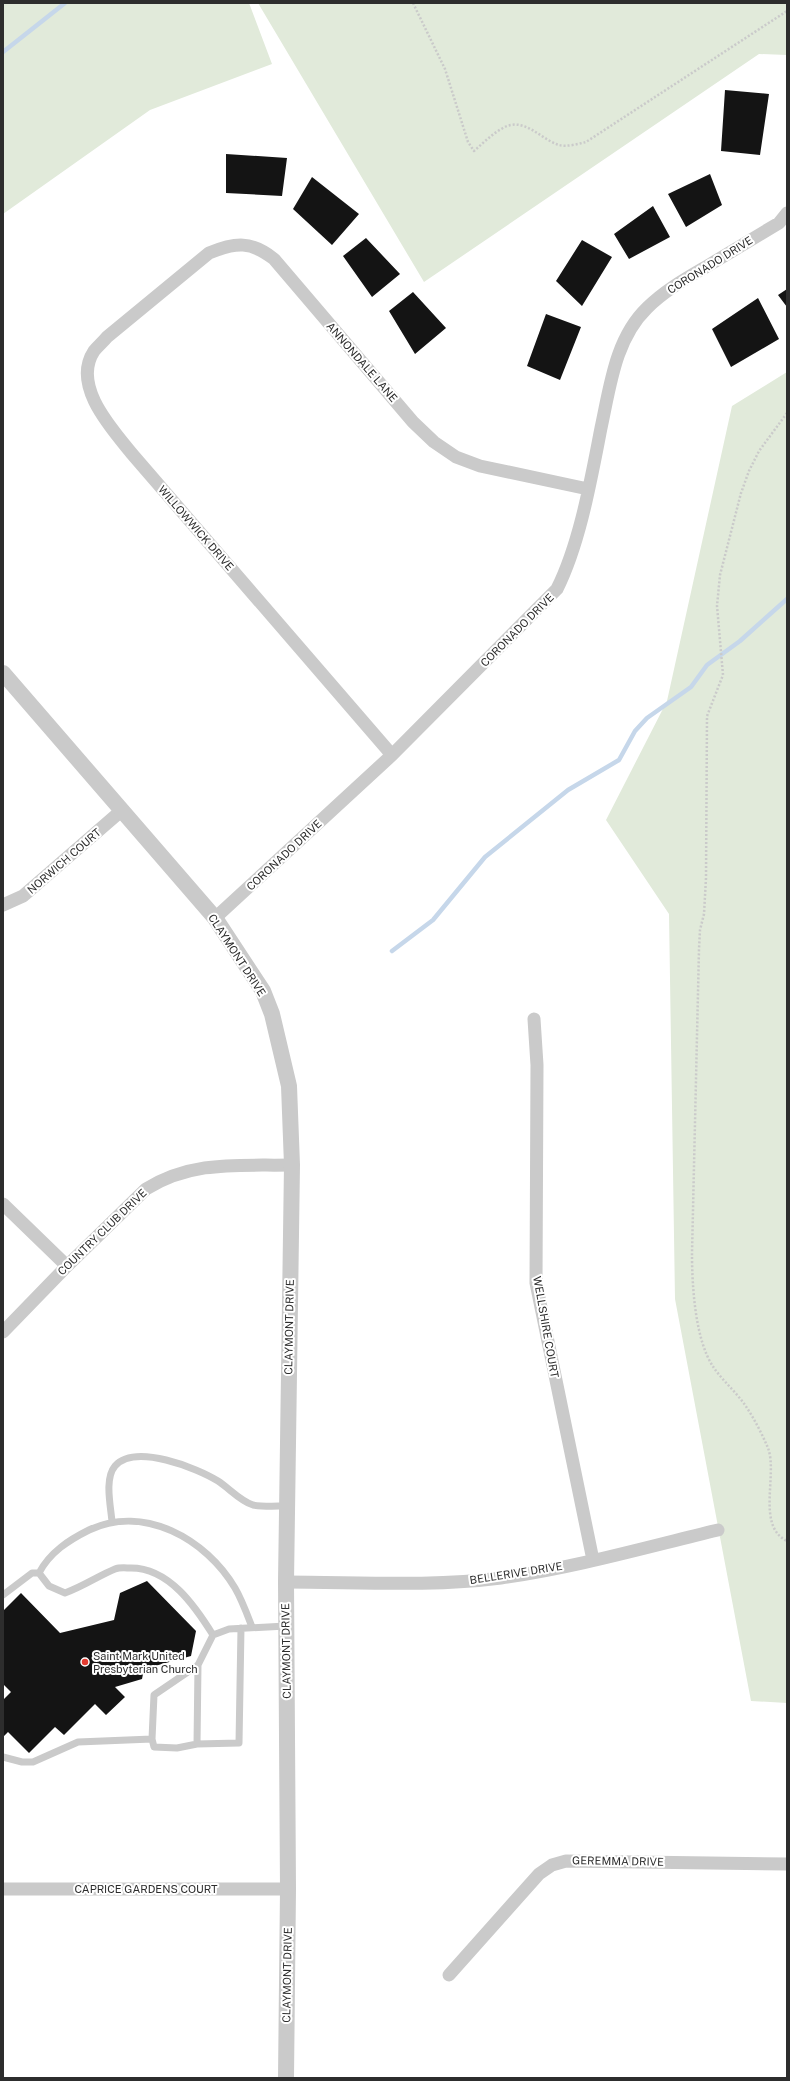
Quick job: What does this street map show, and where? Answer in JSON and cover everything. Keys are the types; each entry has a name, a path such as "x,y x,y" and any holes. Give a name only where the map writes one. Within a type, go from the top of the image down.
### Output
{"street":[{"name":"CORONADO DRIVE","path":"215,918 392,755 557,589 566,571 588,489 615,364 632,327 646,309 679,283 784,221"},
{"name":"ANNONDALE LANE","path":"159,295 209,253 227,245 243,244 260,248 274,259 413,422 434,442 456,457 480,466 588,489"},
{"name":"WILLOWWICK DRIVE","path":"159,295 107,337 94,351 88,364 88,380 93,399 102,415 133,455 392,755"},
{"name":"CLAYMONT DRIVE","path":"3,673 215,918 263,991 272,1014 289,1086 292,1165 286,1582 288,1889 286,2078"},
{"name":"NORWICH COURT","path":"3,905 23,896 122,811"},
{"name":"WELLSHIRE COURT","path":"534,1019 537,1065 536,1284 593,1560"},
{"name":"COUNTRY CLUB DRIVE","path":"3,1332 67,1266 146,1189 160,1180 182,1171 204,1167 292,1165"},
{"path":"3,1204 67,1266"},
{"name":"BELLERIVE DRIVE","path":"286,1582 461,1582 502,1578 593,1560 718,1530"},
{"name":"GEREMMA DRIVE","path":"450,1975 539,1874 552,1865 566,1861 787,1864"},
{"name":"CAPRICE GARDENS COURT","path":"3,1889 288,1889"}],"lane":[{"path":"112,1522 109,1480 114,1466 124,1459 142,1456 175,1462 204,1474 253,1504 287,1506"},
{"path":"39,1573 45,1562 70,1540 103,1524 126,1520 154,1523 189,1540 211,1557 235,1588 252,1627"},
{"path":"39,1573 49,1586 65,1593 84,1586 117,1568 141,1568 170,1581 198,1611 213,1635"},
{"path":"3,1596 19,1582 32,1574 39,1573"},
{"path":"197,1744 198,1665 213,1635 229,1629 286,1626"},
{"path":"198,1665 154,1695 152,1739 154,1747 177,1748 197,1744 239,1744 241,1628"},
{"path":"3,1757 22,1762 32,1762 78,1742 152,1739"}],"path":[{"path":"412,3 445,69 468,142 474,151 503,128 513,124 525,126 559,145 573,145 586,142 787,11"},
{"path":"787,413 759,451 741,493 723,562 718,593 717,615 722,675 707,716 706,878 704,914 700,930 699,943 692,1284 702,1338 713,1367 746,1406 768,1447 772,1462 769,1509 772,1526 787,1541"}],"green space":[{"path":"3,3 249,3 272,64 150,110 3,214"},
{"path":"258,3 787,3 787,55 759,54 424,282"},
{"path":"787,372 787,1703 751,1701 675,1299 669,914 606,820 667,701 732,406"}],"building":[{"path":"725,90 769,94 760,155 721,151"},
{"path":"226,154 287,158 282,196 226,193"},
{"path":"710,174 722,205 686,227 668,194"},
{"path":"312,177 359,214 332,245 293,209"},
{"path":"653,206 670,237 629,259 614,234"},
{"path":"366,238 400,274 372,297 343,256"},
{"path":"582,240 612,257 582,306 556,281"},
{"path":"787,289 787,307 778,295"},
{"path":"413,292 446,328 415,354 389,311"},
{"path":"758,298 779,339 731,367 712,329"},
{"path":"546,314 581,327 560,380 527,366"},
{"name":"Saint Mark United Presbyterian Church","path":"147,1581 196,1631 191,1656 144,1669 142,1679 115,1687 125,1697 106,1715 95,1704 64,1735 55,1727 29,1753 8,1732 3,1737 3,1700 11,1692 3,1684 3,1611 21,1593 60,1633 114,1620 120,1593"}],"waterway":[{"path":"3,52 65,3"},
{"path":"392,951 433,920 485,857 568,790 619,760 635,731 647,718 691,687 707,665 740,641 787,599"}],"place":[{"name":"Saint Mark United Presbyterian Church","path":"85,1662"}]}
